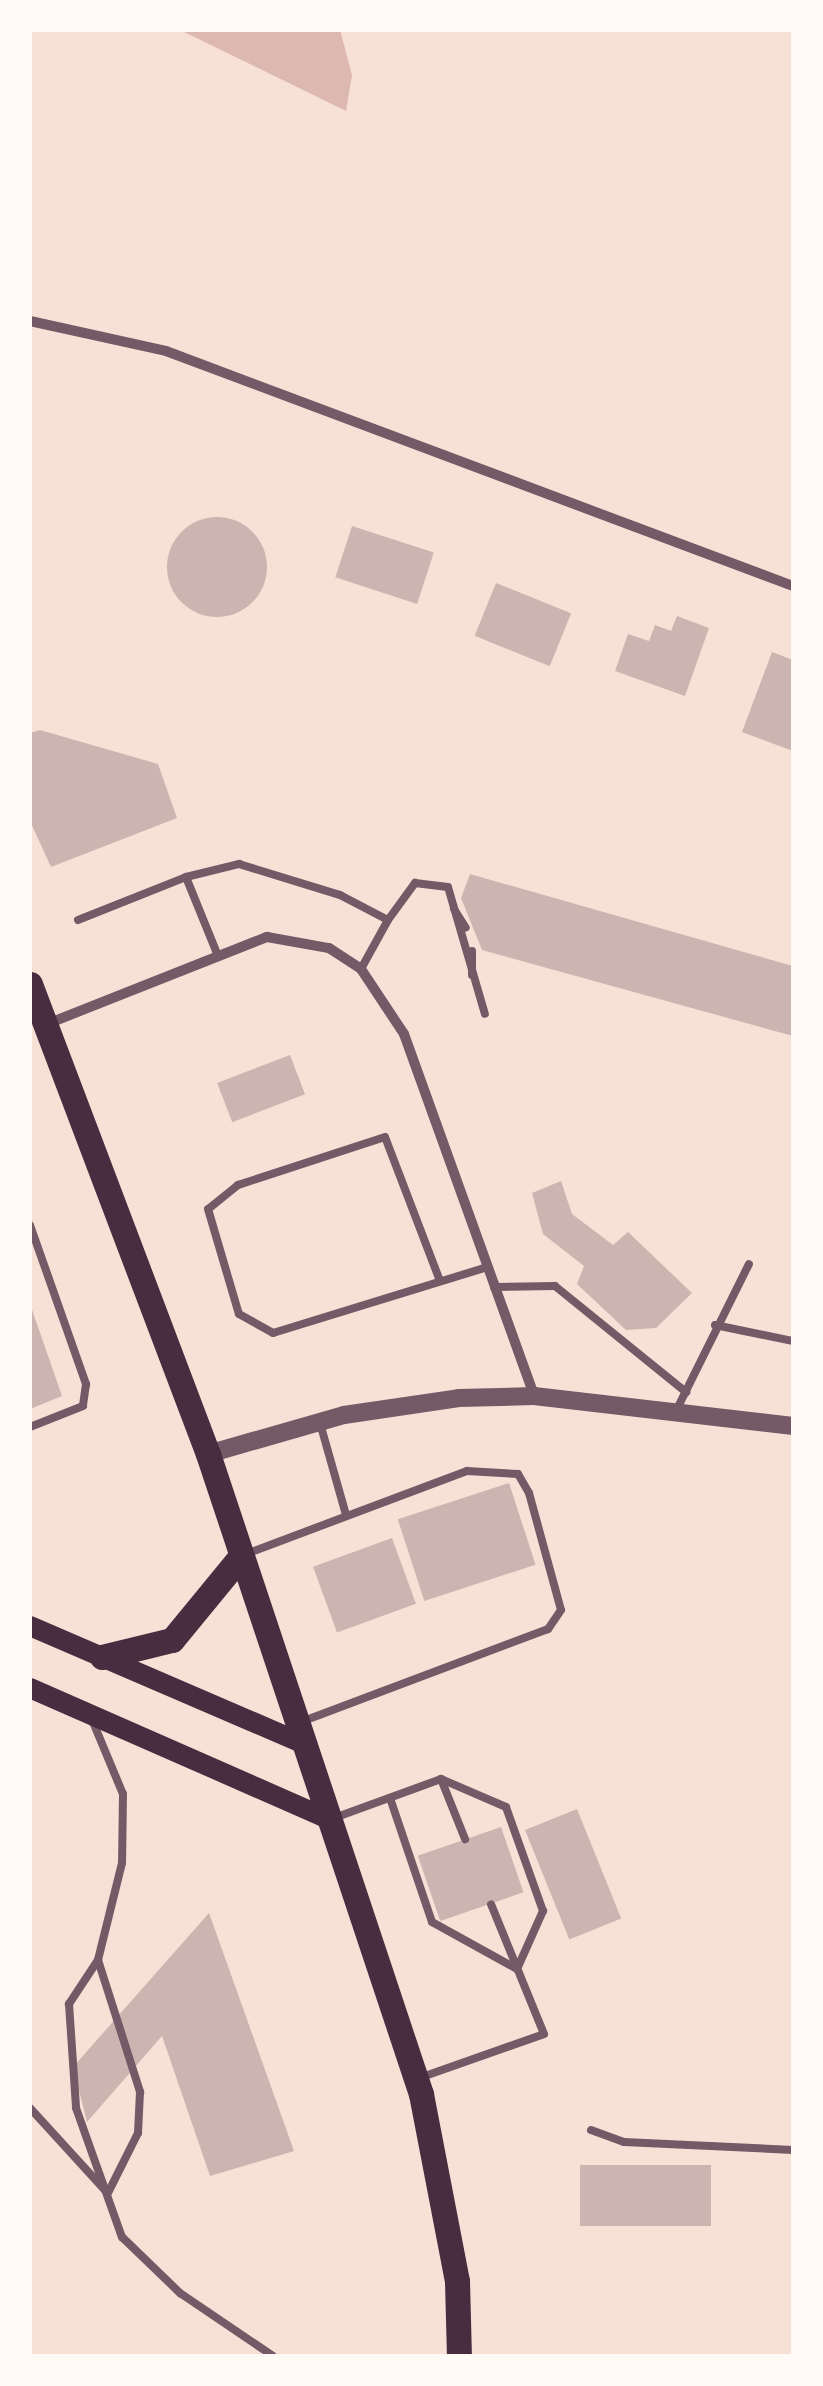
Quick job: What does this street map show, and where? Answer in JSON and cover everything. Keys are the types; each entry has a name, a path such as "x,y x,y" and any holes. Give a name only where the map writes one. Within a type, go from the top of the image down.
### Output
{"main road":[{"path":"30,984 38,1028 208,1454 416,2080 456,2282 458,2356"},
{"path":"102,1657 172,1640 241,1556"},
{"path":"30,1626 301,1733"},
{"path":"30,1688 329,1820"}],"street":[{"path":"30,321 166,351 793,586"},
{"path":"38,1028 216,951 268,937 330,948 360,969 404,1034 534,1396"},
{"path":"208,1454 394,1405 534,1396 793,1426"}],"lane":[{"path":"78,920 186,877 239,864 340,895 388,920"},
{"path":"186,877 216,951"},
{"path":"360,969 414,883 448,888 485,1014"},
{"path":"454,909 466,928"},
{"path":"471,976 472,951"},
{"path":"440,1281 385,1137 238,1185 208,1210 239,1314 259,1330 272,1334 487,1267"},
{"path":"30,1225 86,1384 82,1406 30,1427"},
{"path":"674,1415 715,1325 749,1264"},
{"path":"494,1287 555,1286 686,1392"},
{"path":"715,1325 793,1341"},
{"path":"320,1422 346,1515"},
{"path":"241,1556 467,1471 518,1474 560,1610 548,1629 301,1733"},
{"path":"89,1712 122,1794 122,1863 98,1960 69,2004 64,2043 76,2108 122,2237 151,2269 273,2356"},
{"path":"329,1820 441,1779 506,1807 543,1912 518,1969"},
{"path":"441,1779 466,1839"},
{"path":"390,1798 432,1922 518,1969"},
{"path":"416,2080 544,2034 490,1904"},
{"path":"98,1960 140,2092 138,2133 108,2194"},
{"path":"30,2108 108,2194"},
{"path":"591,2130 624,2142 793,2150"}],"shaded area":[{"path":"180,30 340,30 352,75 346,111"}],"building":[{"path":"217,517 236,521 252,532 263,548 267,567 263,586 252,602 236,613 217,617 198,613 182,602 171,586 167,567 171,548 182,532 198,521"},
{"path":"352,526 434,553 417,604 335,577"},
{"path":"496,583 571,613 550,666 475,636"},
{"path":"677,616 709,628 685,696 615,671 628,634 649,641 655,625 671,631"},
{"path":"772,652 793,660 793,751 742,732"},
{"path":"40,730 158,764 177,818 51,867 30,821 30,733"},
{"path":"470,874 793,966 793,1036 482,950 461,898"},
{"path":"290,1055 305,1094 232,1122 217,1083"},
{"path":"561,1181 572,1214 613,1245 628,1232 692,1293 656,1328 626,1330 577,1284 584,1266 543,1234 532,1193"},
{"path":"30,1304 62,1396 30,1409"},
{"path":"509,1483 536,1565 424,1601 398,1519"},
{"path":"392,1538 416,1604 337,1633 313,1567"},
{"path":"577,1809 621,1918 569,1939 525,1830"},
{"path":"501,1827 523,1892 440,1921 418,1856"},
{"path":"209,1913 294,2151 210,2176 162,2036 87,2122 73,2067"},
{"path":"580,2165 711,2165 711,2226 580,2226"}]}
